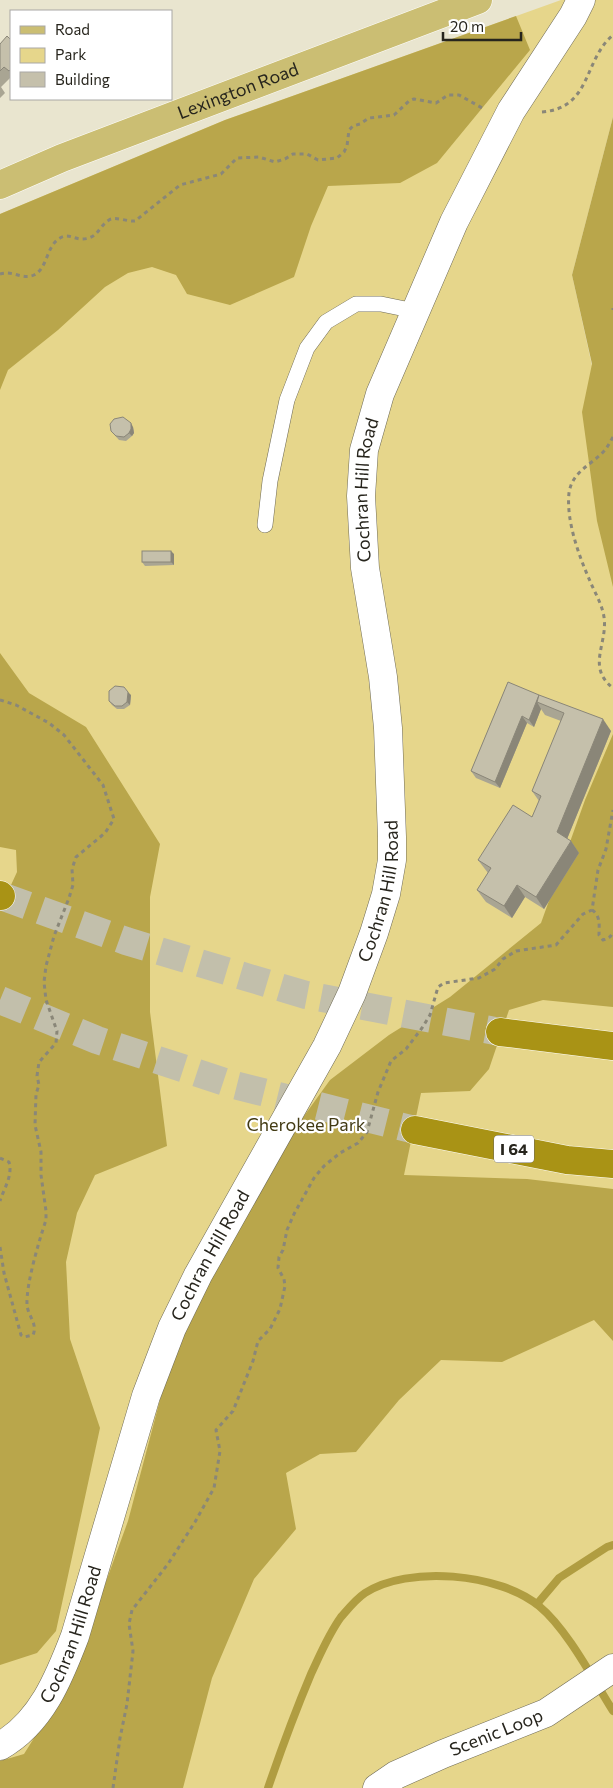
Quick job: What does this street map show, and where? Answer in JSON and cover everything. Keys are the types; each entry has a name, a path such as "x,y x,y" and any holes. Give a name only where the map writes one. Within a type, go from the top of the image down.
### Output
{"highway":[{"path":"500,1032 613,1046"},
{"name":"I 64","path":"415,1130 566,1160 613,1164"}],"main road":[{"name":"Lexington Road","path":"0,185 62,158 478,0"}],"street":[{"name":"Cochran Hill Road","path":"0,1746 19,1733 34,1718 47,1700 63,1668 75,1636 146,1396 172,1328 198,1275 327,1046 352,993 374,932 386,894 392,860 392,837 388,728 383,677 365,568 361,496 364,450 380,394 454,222 511,111 573,16 581,0"},
{"name":"Scenic Loop","path":"377,1788 396,1775 443,1754 546,1713 613,1668"}],"lane":[{"path":"264,525 270,480 287,400 306,348 326,322 356,304 381,304 415,311"}],"path":[{"path":"0,274 12,273 26,277 33,276 42,266 52,246 59,238 70,236 81,239 92,238 109,220 114,218 130,222 135,221 180,185 221,174 237,158 259,157 275,162 294,154 307,154 318,160 337,158 344,152 347,146 349,130 353,126 369,118 394,115 409,101 436,103 453,94 459,95 483,109 537,113 552,112 566,106 580,91 601,48 613,35"},
{"path":"613,438 604,451 577,474 569,492 569,510 579,556 601,605 604,617 599,667 602,676 613,688"},
{"path":"0,700 16,705 49,722 64,735 103,785 114,819 105,833 76,857 72,869 73,885 54,936 46,966 44,982 46,1000 57,1031 56,1044 39,1062 37,1076 39,1085 36,1094 35,1125 41,1152 41,1175 46,1220 29,1289 27,1305 36,1327 34,1335 28,1337 21,1335 4,1273 0,1247"},
{"path":"592,910 598,870 606,850 613,810"},
{"path":"592,910 596,912 599,920 599,936 603,940 610,937 613,932"},
{"path":"112,1788 128,1695 133,1652 129,1624 132,1610 168,1564 214,1488 220,1451 216,1430 233,1411 253,1361 258,1342 270,1329 280,1309 285,1286 284,1279 278,1268 278,1257 284,1250 287,1230 294,1214 314,1178 324,1166 340,1153 358,1143 367,1132 378,1092 391,1061 406,1049 422,1028 430,1015 438,988 444,983 479,978 495,969 503,959 516,951 556,945 583,914 592,910"},
{"path":"0,1158 9,1162 11,1174 0,1201"}],"green space":[{"name":"Cherokee Park","path":"561,0 613,0 613,117 572,275 613,461 613,1788 0,1788 0,214 225,120"},
{"path":"516,16 530,50 437,163 400,183 328,186 311,226 294,277 230,305 187,294 176,275 152,267 128,273 105,287 58,330 8,370 0,390 0,214 225,120"},
{"path":"613,117 613,587 597,521 582,412 592,364 572,275"},
{"path":"0,653 29,693 86,727 160,844 150,897 150,1012 167,1146 95,1175 77,1213 66,1262 70,1339 100,1428 56,1631 37,1653 0,1665 0,909 17,872 16,850 0,847"},
{"path":"613,734 613,1007 543,1000 509,1010 489,1069 470,1091 421,1093 404,1175 527,1179 613,1189 613,1341 594,1320 502,1362 441,1360 399,1400 356,1452 320,1454 286,1473 296,1529 254,1579 212,1678 183,1788 0,1788 0,1761 24,1754 70,1681 128,1521 170,1362 268,1166 330,1080 389,1035 450,997 541,923 585,800"}],"building":[{"path":"7,36 10,39 9,71 4,67 0,71 0,44"},
{"path":"123,417 131,423 131,429 124,437 116,436 111,431 110,424 114,419"},
{"path":"142,551 171,551 171,562 142,562"},
{"path":"508,682 539,695 529,720 522,716 495,782 471,771"},
{"path":"115,686 124,687 128,692 127,702 122,706 115,706 109,701 109,691"},
{"path":"539,695 603,719 557,832 571,841 536,897 517,885 504,906 477,890 491,868 478,860 513,805 532,817 541,796 532,791 564,713 537,702"}],"waterway":[{"path":"537,1604 559,1578 613,1545"},
{"path":"268,1788 311,1674 336,1624 352,1604 365,1593 383,1584 405,1579 428,1576 478,1580 501,1586 522,1595 539,1606 560,1628 613,1711"}],"tunnel":[{"path":"1,896 126,941 306,995 500,1032"},
{"path":"0,1000 97,1040 234,1085 415,1130"}]}
